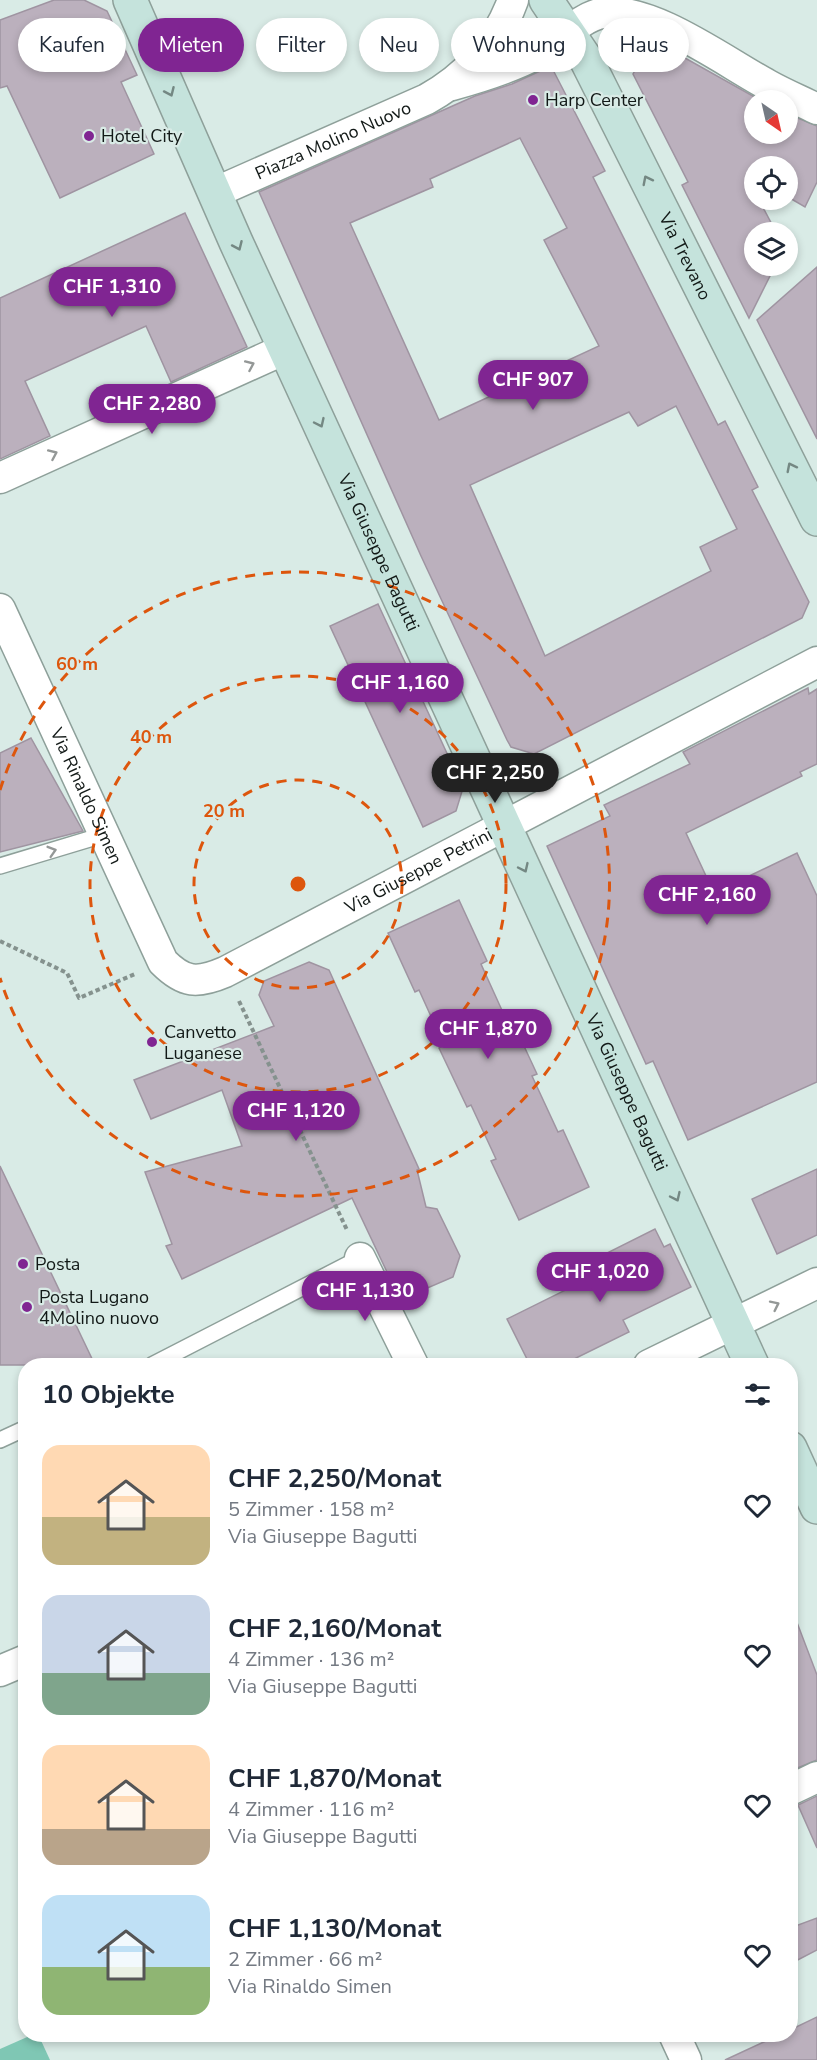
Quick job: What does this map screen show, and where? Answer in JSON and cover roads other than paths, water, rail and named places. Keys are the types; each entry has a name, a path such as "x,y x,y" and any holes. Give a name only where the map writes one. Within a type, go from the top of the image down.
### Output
{"main road":[{"name":"Via Giuseppe Bagutti","path":"130,0 285,349 749,1358"},
{"name":"Via Trevano","path":"546,0 560,18"},
{"name":"Via Trevano","path":"586,64 817,519"},
{"path":"798,1466 817,1507"}],"street":[{"name":"Piazza Molino Nuovo","path":"452,86 487,51 504,24 513,0"},
{"name":"Piazza Molino Nuovo","path":"586,21 602,13 636,17 678,33 768,85 817,109"},
{"name":"Piazza Molino Nuovo","path":"214,193 452,86 496,72"},
{"path":"0,478 285,349"},
{"name":"Via Rinaldo Simen","path":"0,609 104,835 170,969"},
{"name":"Via Giuseppe Petrini","path":"170,969 196,980 225,972 817,662"},
{"path":"360,1258 410,1358"},
{"path":"664,1358 817,1283"},
{"path":"0,1671 18,1663"},
{"path":"798,1786 817,1777"},
{"path":"678,2042 686,2060"}],"lane":[{"path":"0,866 104,835"},
{"path":"167,1358 360,1258"},
{"path":"0,1440 18,1432"}],"place":[{"name":"Harp Center","path":"533,100"},
{"name":"Hotel City","path":"89,136"},
{"name":"Canvetto Luganese","path":"152,1042"},
{"name":"Posta","path":"23,1264"},
{"name":"Posta Lugano 4Molino nuovo","path":"27,1307"}]}
